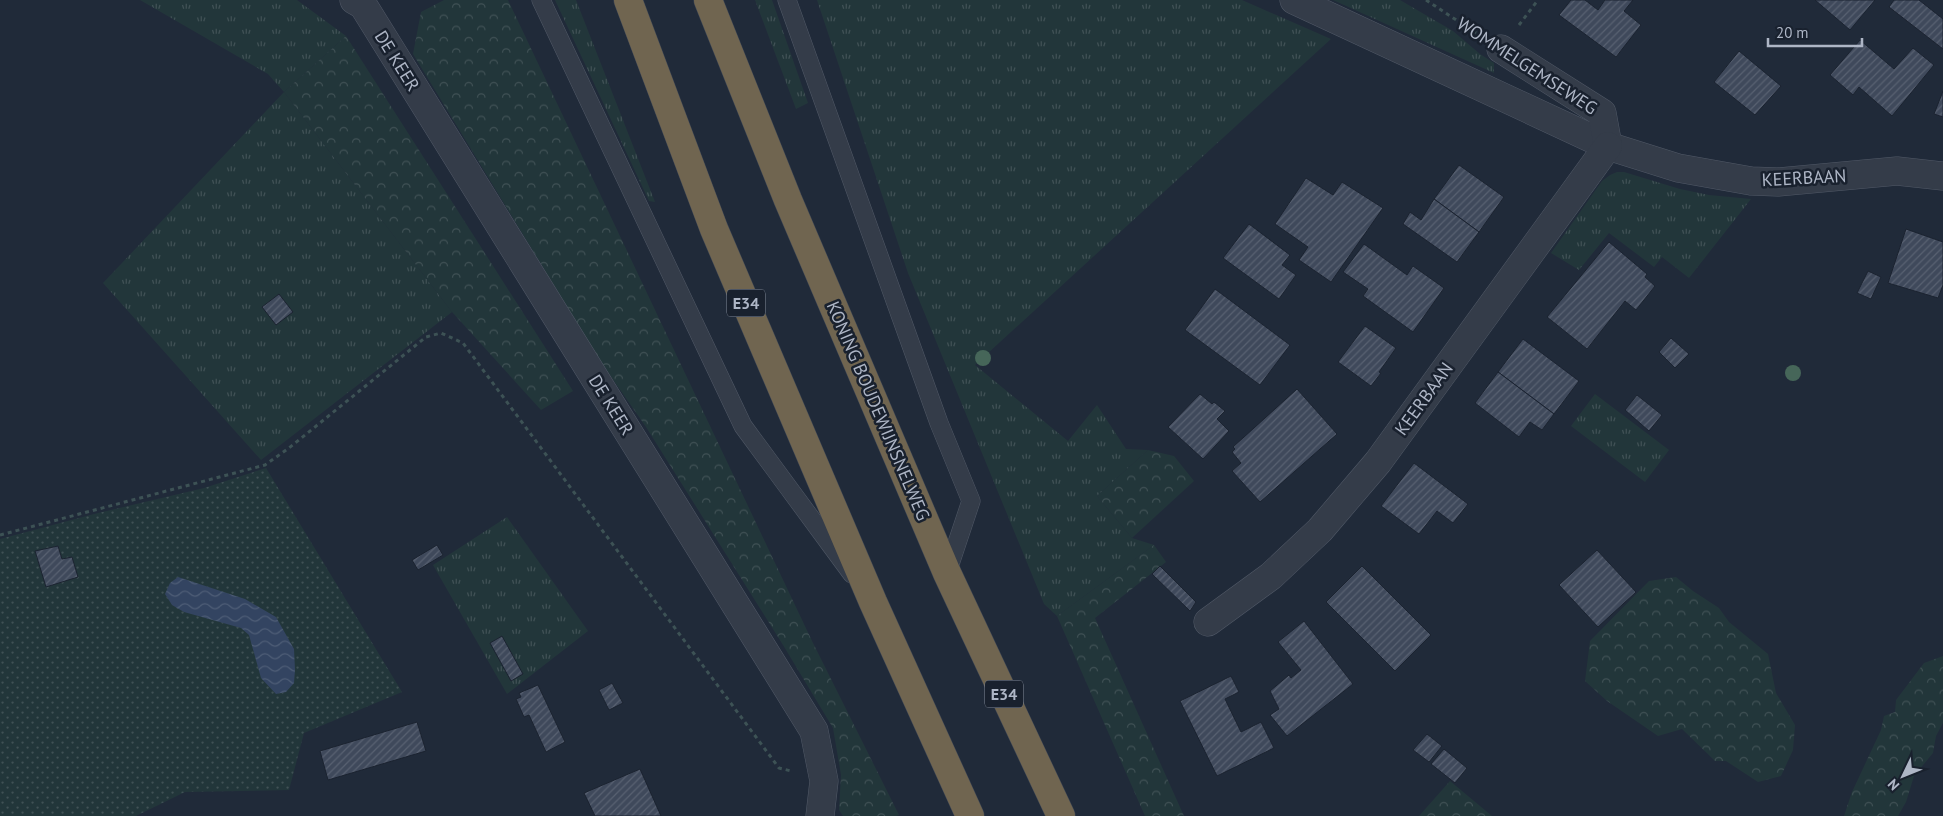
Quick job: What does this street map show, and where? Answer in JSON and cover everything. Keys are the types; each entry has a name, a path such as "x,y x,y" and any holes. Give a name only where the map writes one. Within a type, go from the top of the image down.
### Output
{"highway":[{"name":"E34","path":"628,0 714,229 873,602 970,816"},
{"name":"KONING BOUDEWIJNSNELWEG","path":"708,0 788,200 947,573 1061,816"}],"street":[{"name":"KEERBAAN","path":"1294,0 1608,146 1678,168 1751,180 1778,182 1897,171 1943,176"},
{"name":"DE KEER","path":"364,2 814,731 824,781 820,816"},
{"name":"WOMMELGEMSEWEG","path":"1501,49 1602,113 1608,146"},
{"name":"KEERBAAN","path":"1208,622 1271,576 1313,537 1378,462 1608,146"}],"lane":[{"path":"541,0 743,426 873,602"},
{"path":"787,0 939,423 970,501 947,573"}],"path":[{"name":"WOMMELGEMSEWEG","path":"1426,0 1501,49"},
{"path":"0,534 265,465 289,448 426,336 442,333 463,343 779,768 824,781"}],"green space":[{"path":"140,0 297,0 346,36 284,92 268,74"},
{"path":"444,0 508,0 813,643 899,815 843,816 839,810 841,775 833,728 646,427 600,361 413,54 421,12"},
{"path":"555,0 576,0 655,202 649,201"},
{"path":"755,0 772,0 808,103 796,109"},
{"path":"817,0 1242,0 1331,39 975,365 1068,441 1097,405 1126,449 1148,450 1097,496 1132,538 1154,545 1057,616 1044,604 908,273"},
{"path":"1333,0 1400,0 1453,31 1480,54 1494,63 1494,73"},
{"path":"346,36 573,391 541,410 452,312 284,92"},
{"path":"284,92 452,312 261,460 103,283"},
{"path":"1617,172 1624,172 1680,189 1709,195 1751,199 1689,278 1662,257 1654,267 1609,233 1579,270 1551,253 1602,181"},
{"path":"1595,394 1669,450 1645,482 1571,426"},
{"path":"1148,450 1174,456 1194,481 1132,538 1097,496"},
{"path":"266,468 402,692 304,733 289,790 185,792 136,816 0,816 0,539 204,488"},
{"path":"507,517 588,631 507,694 433,565"},
{"path":"1154,545 1166,562 1095,618 1184,816 1145,816 1057,616"},
{"path":"1676,577 1719,608 1729,622 1768,654 1776,693 1795,725 1793,750 1781,776 1758,782 1726,761 1715,761 1682,729 1658,736 1607,701 1585,681 1590,641 1649,581"},
{"path":"1943,656 1943,723 1936,736 1933,753 1914,776 1906,802 1898,816 1844,816 1852,792 1881,730 1884,716 1895,712 1896,700 1924,663"},
{"path":"1450,781 1492,816 1419,816"}],"water":[{"path":"178,577 245,599 276,617 294,649 294,683 286,692 276,694 261,678 249,635 241,628 184,612 172,605 165,594 170,583"}],"building":[{"path":"1571,0 1585,0 1598,10 1605,0 1633,0 1624,11 1641,25 1616,57 1559,15"},
{"path":"1815,0 1875,0 1850,30"},
{"path":"1894,0 1919,0 1943,19 1943,49 1889,7"},
{"path":"1860,40 1894,69 1913,48 1934,65 1892,116 1859,87 1853,95 1830,75"},
{"path":"1739,51 1781,86 1755,115 1714,82"},
{"path":"1943,91 1943,117 1934,114"},
{"path":"1459,165 1504,197 1479,232 1434,199"},
{"path":"1306,178 1333,195 1342,182 1383,208 1331,282 1299,260 1308,247 1275,224"},
{"path":"1434,199 1479,232 1457,262 1403,224 1410,212 1421,220"},
{"path":"1249,224 1290,255 1282,265 1296,275 1279,299 1223,258"},
{"path":"1906,229 1943,242 1943,285 1938,298 1888,283"},
{"path":"1609,242 1647,274 1645,277 1655,286 1636,310 1625,301 1587,349 1547,317"},
{"path":"1364,244 1407,275 1413,266 1444,288 1413,332 1363,296 1368,289 1343,272"},
{"path":"1868,271 1881,277 1871,299 1857,293"},
{"path":"1215,289 1290,345 1260,385 1185,330"},
{"path":"279,294 293,312 276,325 262,307"},
{"path":"1365,326 1396,348 1371,386 1338,362"},
{"path":"1671,338 1689,354 1675,368 1659,352"},
{"path":"1523,339 1579,381 1554,414 1498,372"},
{"path":"1498,372 1554,414 1542,430 1530,422 1519,437 1475,403"},
{"path":"1297,389 1337,434 1260,502 1232,471 1241,463 1232,452 1235,449 1233,447"},
{"path":"1200,394 1212,404 1214,402 1225,411 1217,419 1229,431 1203,459 1168,427"},
{"path":"1637,395 1662,415 1649,431 1625,410"},
{"path":"1414,463 1468,504 1453,523 1437,511 1419,534 1381,506"},
{"path":"437,545 443,555 418,570 412,560"},
{"path":"58,546 62,559 72,557 78,577 46,587 35,551"},
{"path":"1597,550 1636,592 1598,627 1559,585"},
{"path":"1160,566 1196,602 1190,611 1152,574"},
{"path":"1362,566 1431,635 1395,671 1326,602"},
{"path":"1304,621 1353,684 1287,736 1270,715 1279,709 1270,691 1289,675 1291,678 1301,670 1278,642"},
{"path":"502,636 523,674 511,681 490,643"},
{"path":"1231,676 1239,692 1225,699 1241,732 1261,722 1274,748 1217,776 1180,701"},
{"path":"612,683 623,703 609,710 599,690"},
{"path":"538,685 565,742 546,752 529,715 524,717 516,699 521,697 519,693"},
{"path":"417,722 426,751 328,780 320,751"},
{"path":"1427,734 1442,746 1429,762 1413,750"},
{"path":"1444,749 1467,768 1455,783 1431,764"},
{"path":"640,769 661,816 595,816 584,793"}]}
